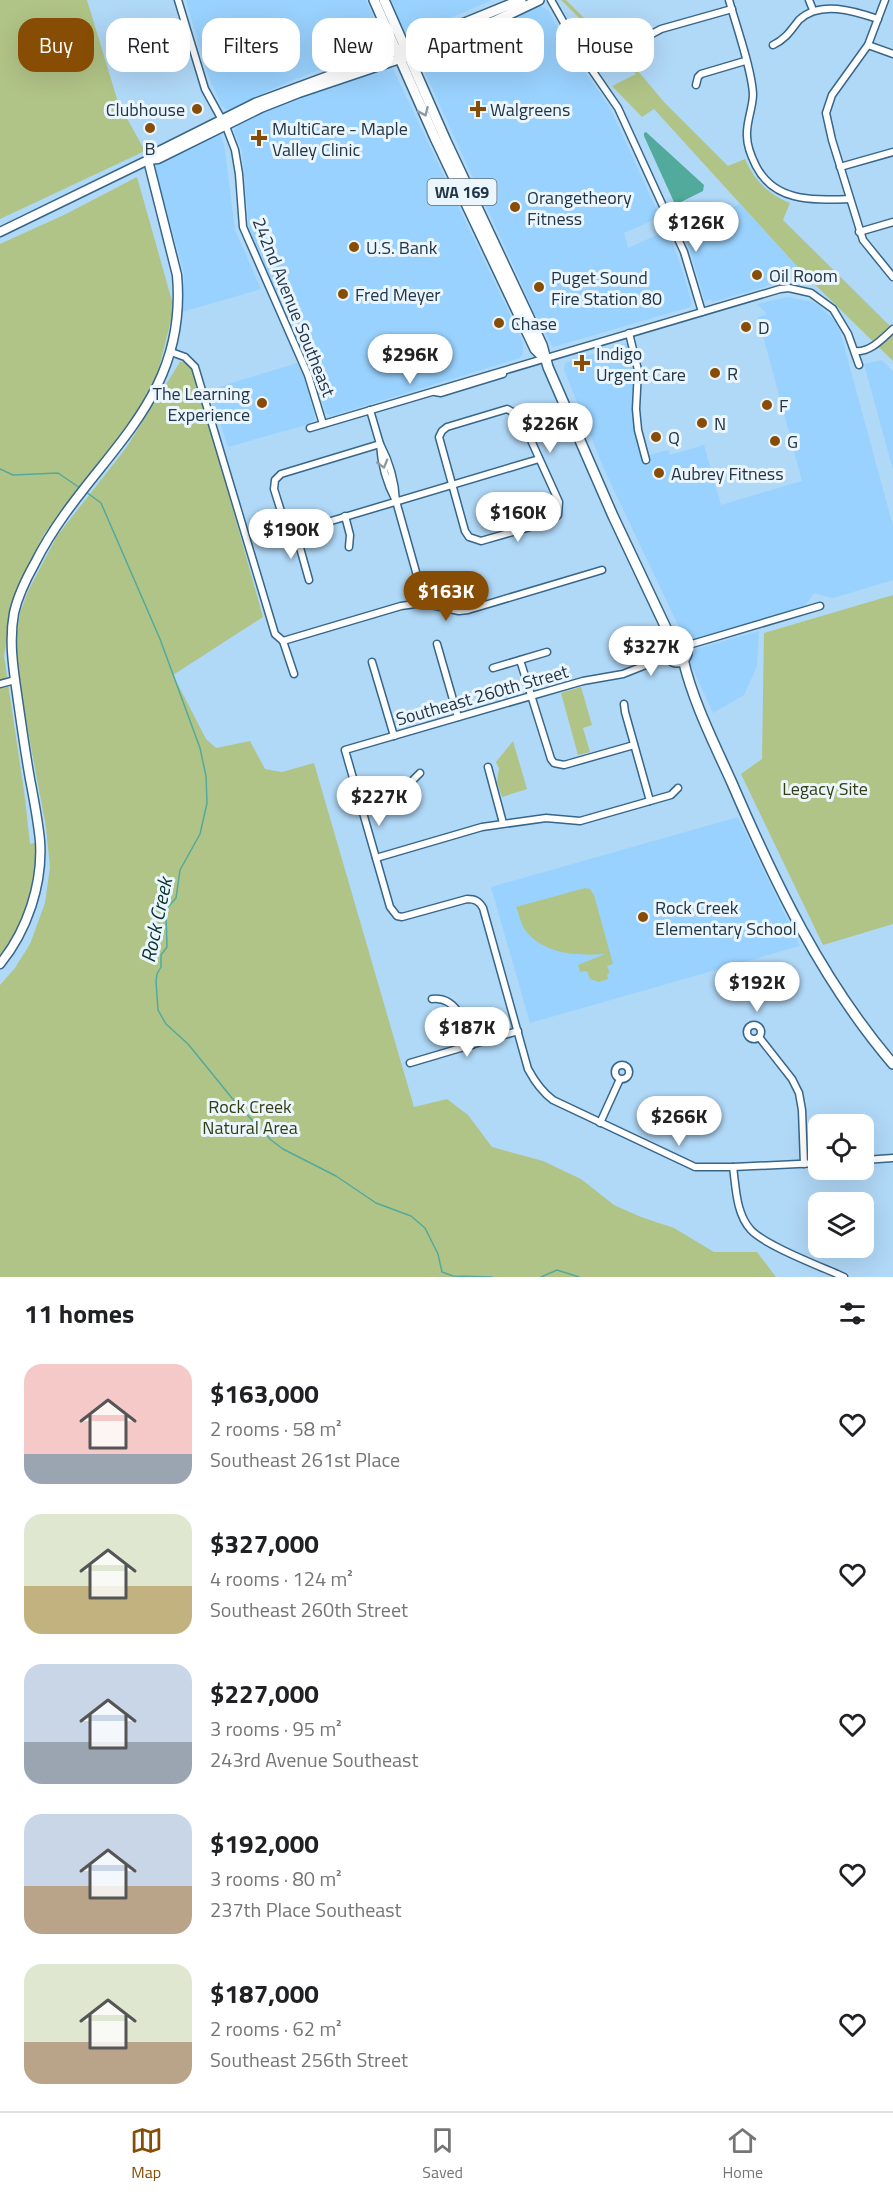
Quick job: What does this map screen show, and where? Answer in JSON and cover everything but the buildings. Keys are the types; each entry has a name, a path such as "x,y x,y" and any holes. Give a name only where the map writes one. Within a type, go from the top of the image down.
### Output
{"main road":[{"name":"WA 169","path":"374,0 403,53 496,244 542,345 545,359 613,516 677,651 742,808 793,915 825,972 853,1015 893,1065"},
{"name":"WA 169","path":"384,0 435,138 474,216 535,349 545,359"},
{"path":"403,53 521,0"},
{"path":"403,53 501,18 539,0"},
{"path":"474,216 478,218 490,242 496,244"}],"street":[{"name":"242nd Avenue Southeast","path":"178,0 205,88 223,122 236,158 243,228 308,375 323,424"},
{"path":"551,0 585,60 618,108 684,252 702,312"},
{"path":"729,0 753,93 747,142 750,155 759,172 771,185 787,195 813,200 850,199"},
{"path":"809,0 813,10"},
{"path":"885,0 868,45 832,95 826,120 859,232 866,245 885,264 893,277"},
{"path":"772,45 786,37 801,17 813,10 838,6 878,19"},
{"path":"654,33 732,9"},
{"path":"868,45 893,54"},
{"path":"0,232 147,160 155,153 286,90 403,53"},
{"path":"696,85 701,74 746,61"},
{"path":"840,167 893,152"},
{"path":"0,964 23,927 34,895 40,860 38,827 15,680 11,640 14,614 25,581 47,538 147,404 161,378 171,352 178,314 177,274 147,160"},
{"path":"859,232 893,222"},
{"path":"310,428 780,289 801,290 824,300 833,309 848,334 859,365"},
{"path":"855,351 863,351 875,345 893,329"},
{"path":"629,333 638,369 636,409 638,430 646,460"},
{"path":"171,352 185,357 195,367 275,634 283,641 294,674"},
{"path":"370,410 395,491 422,603"},
{"path":"510,410 520,416 559,502 558,515 551,521 481,541 472,539 465,531 451,484 440,444 439,437 442,431 447,427 510,410"},
{"path":"309,580 297,537 285,524 274,483 281,474 380,444"},
{"path":"292,530 301,530 539,459"},
{"path":"345,516 350,535 349,547"},
{"path":"283,641 401,606 422,603 459,611 468,610 602,570"},
{"name":"Southeast 260th Street","path":"359,800 345,750 583,681 624,674 677,651 820,606"},
{"path":"437,644 459,717"},
{"path":"493,668 547,652"},
{"path":"520,660 551,759 556,764 564,765 634,745"},
{"path":"372,662 394,736"},
{"path":"0,684 15,680"},
{"path":"624,704 650,801"},
{"path":"488,767 503,823"},
{"path":"420,773 409,784 359,800 390,908 397,916 402,917 467,899 479,902 483,908 528,1070 545,1094 695,1167 808,1164"},
{"path":"376,858 482,826 546,818 580,821 671,795 678,788"},
{"path":"432,999 441,998 453,1005 464,1022 472,1045"},
{"path":"410,1063 518,1031"},
{"path":"759,1037 792,1079 799,1093 804,1164"},
{"path":"600,1122 620,1079"},
{"path":"874,1159 893,1158"},
{"path":"733,1167 739,1206 751,1230 789,1252 844,1277"}],"shaded area":[{"path":"186,0 366,0 374,18 312,18 312,72 314,72 227,110 222,106 207,72 300,72 300,18 202,18 202,54"},
{"path":"391,0 492,0 450,18 406,18 405,33"},
{"path":"540,6 548,10 556,25 556,72 585,72 609,106 660,217 624,233 628,248 668,230 692,304 690,307 553,347 533,311 425,72 544,72 544,18 512,18"},
{"path":"394,71 523,342 523,354 520,358 331,416 325,412 315,378 249,229 242,151 234,131 239,124 282,101 367,72"},
{"path":"216,132 221,136 224,144 235,230 261,289 182,312 184,273 154,165"},
{"path":"646,132 704,185 703,191 679,203 674,202 644,136"},
{"path":"740,204 805,275 712,302 711,299 705,301 682,230"},
{"path":"787,297 819,305 835,321 840,331 893,526 893,580 833,598 814,593 805,606 686,642 604,469 564,370 565,363 627,343 630,346 634,367 633,412 643,457 668,450 670,455 704,445 721,505 802,481 758,317 767,314 757,304"},
{"path":"882,360 893,371 893,470 864,364"},
{"name":"The Learning Experience","path":"297,363 303,374 314,419 309,424 228,447 209,390"},
{"path":"759,631 757,666 744,695 713,713 689,661 690,652"},
{"name":"Rock Creek Elementary School","path":"738,817 800,946 530,1023 491,887"}],"green space":[{"path":"0,0 87,0 92,18 18,18 18,72 94,72 94,23 106,63 106,72 109,72 118,102 145,151 0,219"},
{"path":"561,0 566,0 584,18 579,18"},
{"path":"634,72 639,72 664,102 728,166 745,159 763,186 790,203 783,220 893,329 893,361 805,275 654,109 642,117 612,86 636,74"},
{"path":"137,177 174,308 158,372 129,428 44,534 15,593 4,656 30,844 40,841 41,873 7,961 0,969 0,244 66,214"},
{"name":"Rock Creek Natural Area","path":"186,361 194,370 263,617 173,675 206,739 216,748 250,741 265,769 282,772 314,763 414,1107 447,1099 468,1115 492,1147 543,1161 581,1179 614,1205 674,1228 714,1252 757,1252 776,1277 0,1277 0,985 15,968 30,944 45,903 50,867 46,827 19,683 15,644 20,613 28,591 57,536 126,448 180,362"},
{"name":"Legacy Site","path":"893,595 893,924 823,945 741,774 762,759 764,633"},
{"path":"581,687 592,725 583,728 590,752 578,755 561,693"},
{"path":"513,741 527,789 502,797 497,782 499,768 496,762"},
{"path":"585,888 590,889 594,895 613,964 607,966 610,973 607,974 608,979 599,982 590,979 587,971 580,972 578,965 605,954 573,954 542,945 525,930 516,907"}],"waterway":[{"name":"Rock Creek","path":"0,469 13,475 58,473 80,488"},
{"name":"Rock Creek","path":"86,492 101,503 160,639 200,748 206,776 207,803 200,834 180,870 176,898 168,907 166,915 167,947 161,955 161,967 156,981 158,1010 166,1024 188,1044 236,1103 271,1140 283,1149 336,1176 376,1203 411,1216 425,1228 438,1254 442,1272 453,1276 492,1277"},
{"name":"Rock Creek","path":"541,1277 557,1270 579,1277"}],"place":[{"name":"Clubhouse","path":"197,109"},
{"name":"Walgreens","path":"478,109"},
{"name":"B","path":"150,128"},
{"name":"MultiCare - Maple Valley Clinic","path":"259,138"},
{"name":"Orangetheory Fitness","path":"515,207"},
{"name":"U.S. Bank","path":"354,247"},
{"name":"Oil Room","path":"757,275"},
{"name":"Puget Sound Fire Station 80","path":"539,287"},
{"name":"Fred Meyer","path":"343,294"},
{"name":"Chase","path":"499,323"},
{"name":"D","path":"746,327"},
{"name":"Indigo Urgent Care","path":"582,363"},
{"name":"R","path":"715,373"},
{"name":"The Learning Experience","path":"262,403"},
{"name":"F","path":"767,405"},
{"name":"N","path":"702,423"},
{"name":"Q","path":"656,437"},
{"name":"G","path":"775,441"},
{"name":"Aubrey Fitness","path":"659,473"},
{"name":"Rock Creek Elementary School","path":"643,917"}]}
